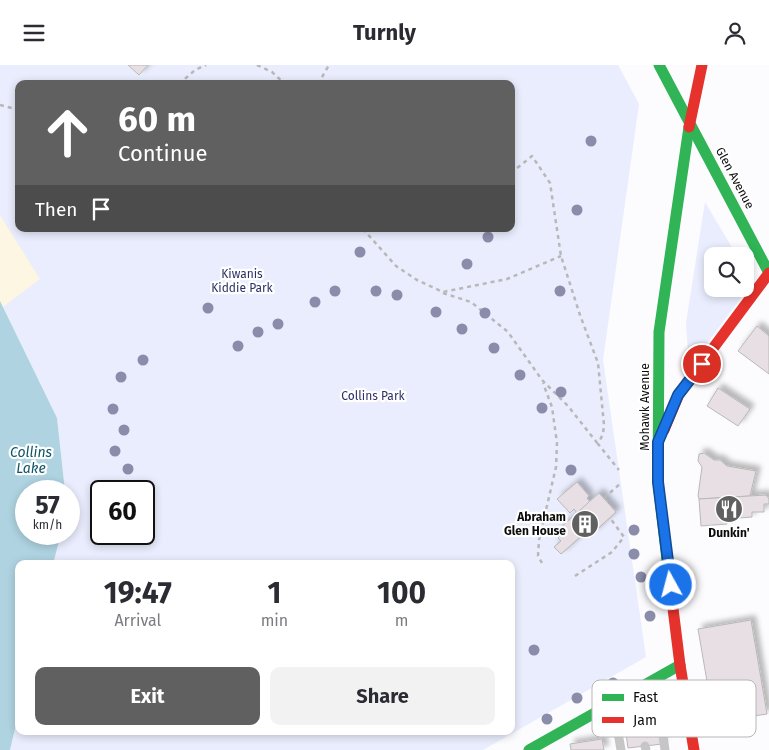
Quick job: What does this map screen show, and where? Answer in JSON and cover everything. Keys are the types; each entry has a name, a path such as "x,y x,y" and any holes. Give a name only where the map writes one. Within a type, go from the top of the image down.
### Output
{"main road":[{"name":"Glen Avenue","path":"659,65 769,273"},
{"name":"Mohawk Avenue","path":"682,680 658,482 659,332 690,122 702,65"},
{"path":"658,442 678,395 769,273"},
{"path":"654,680 680,665"},
{"path":"529,750 592,716"},
{"name":"Mohawk Avenue","path":"692,737 694,750"}],"lane":[{"path":"619,737 621,750"},
{"path":"664,737 666,750"}],"path":[{"path":"183,80 195,70 206,65"},
{"path":"259,65 272,72 281,80"},
{"path":"320,80 329,65"},
{"path":"0,105 15,109"},
{"path":"515,170 532,156 550,183 561,256 598,363 604,425 603,434 598,444"},
{"path":"365,232 396,266 417,280 471,302 508,332 542,380 568,406 619,469"},
{"path":"443,292 507,279 561,256"},
{"path":"542,380 552,407 557,443 556,467 539,540 538,556 542,563"},
{"path":"604,498 621,483"},
{"path":"575,577 612,552 624,537 610,518"}],"green space":[{"name":"Collins Park","path":"0,65 618,65 639,104 603,360 646,657 606,680 592,680 592,688 515,732 515,560 54,560 58,545 80,545 80,480 64,480 57,418 0,301"},
{"path":"705,202 732,247 704,247 704,297 742,297 689,367 686,323"},
{"name":"Collins Park","path":"15,729 15,735 509,735 483,750 10,750"}],"sand":[{"path":"0,215 40,279 3,307 0,301"}],"water":[{"name":"Collins Lake","path":"0,301 57,418 64,480 15,480 15,545 58,545 54,560 15,560 15,729 10,750 0,750"}],"building":[{"path":"128,65 148,65 139,75"},
{"path":"757,326 769,336 769,374 738,351"},
{"path":"718,388 750,409 738,426 707,406"},
{"path":"704,453 714,460 720,460 727,466 756,471 750,496 699,499 702,467 698,461 699,454"},
{"name":"Abraham Glen House","path":"577,482 589,496 587,498 590,502 599,493 616,512 593,533 589,529 561,554 554,547 561,541 558,538 562,534 558,530 577,513 574,509 570,513 557,499"},
{"name":"Abraham Glen House","path":"599,493 616,512 593,533 589,529 561,554 554,547 561,541 558,538 562,534 558,530"},
{"path":"766,495 769,499 769,504 764,504 764,512 752,512 752,517 726,519 727,524 701,526 699,499"},
{"path":"751,620 767,714 756,716 756,680 707,680 698,629"},
{"path":"626,737 661,737 662,744 628,748"},
{"path":"602,739 604,750 571,750 570,744"}],"traffic: fast":[{"path":"659,65 769,273"},
{"path":"668,568 658,482 659,332 689,127"},
{"path":"653,680 680,665"},
{"path":"529,750 592,715"}],"traffic: jam":[{"path":"689,127 702,65"},
{"path":"664,430 679,394 769,273"},
{"path":"668,568 682,680"},
{"path":"692,737 694,750"}],"place":[{"name":"Dunkin'","path":"729,509"},
{"name":"Abraham Glen House","path":"585,524"}],"route":[{"path":"671,585 658,482 658,442 678,395 702,364"}],"park label":[{"name":"Kiwanis Kiddie Park","path":"242,281"}]}
